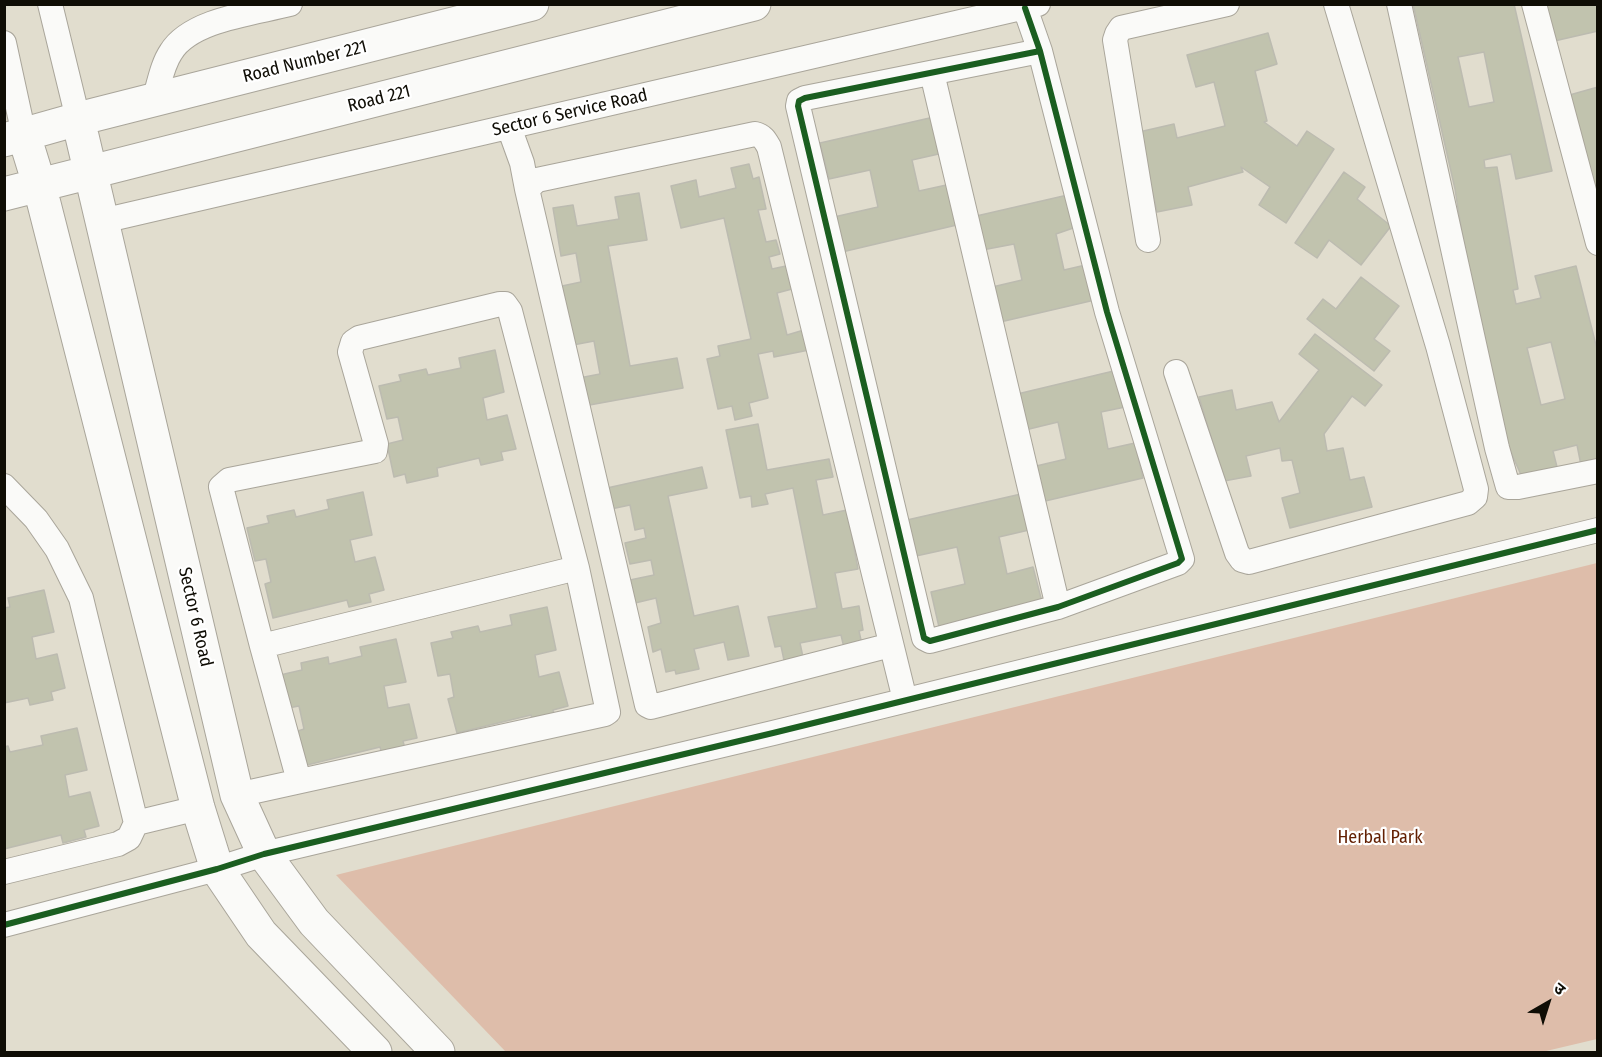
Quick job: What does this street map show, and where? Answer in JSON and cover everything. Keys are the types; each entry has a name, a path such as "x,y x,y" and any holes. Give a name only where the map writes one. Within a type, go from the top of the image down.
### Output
{"street":[{"path":"50,4 78,119"},
{"path":"154,100 170,52 191,33 208,24 290,4"},
{"name":"Road Number 221","path":"14,138 78,119 532,4"},
{"name":"Road 221","path":"4,194 754,4"},
{"path":"1148,240 1115,40 1117,34 1121,28 1227,4"},
{"path":"1176,372 1237,553 1242,560 1249,562 1468,503 1475,497 1476,489 1438,346 1336,4"},
{"path":"1399,4 1497,448 1508,487 1598,471"},
{"path":"1534,4 1598,243"},
{"path":"1031,6 1040,51 1107,312 1182,559 1178,563 1058,607 930,641 924,638 798,111 799,101 1040,51"},
{"name":"Sector 6 Service Road","path":"102,221 1031,6"},
{"path":"4,43 14,138 39,184 198,808 217,869 261,934 375,1053"},
{"path":"932,73 1058,607"},
{"name":"Sector 6 Road","path":"78,119 237,795 264,854 314,922 438,1053"},
{"path":"509,127 522,163 647,705 651,707 891,645"},
{"path":"527,189 537,180 744,136 761,135 765,140 769,147 905,700"},
{"path":"237,795 605,714 609,707 577,568 510,311 507,307 500,304 359,338 353,342 350,352 376,444 375,451 229,480 221,487 299,781"},
{"path":"4,486 36,519 57,549 81,598 136,823 129,838 118,844 4,872"},
{"path":"4,925 217,869 264,854 1598,530"},
{"path":"262,646 577,568"},
{"path":"136,823 198,808"}],"green space":[{"name":"Herbal Park","path":"1597,563 1597,1039 1542,1052 506,1052 336,875"}],"building":[{"path":"1413,4 1514,4 1552,171 1516,179 1511,154 1484,160 1485,168 1497,167 1518,289 1513,290 1516,304 1541,298 1535,276 1576,266 1598,353 1598,460 1581,465 1577,445 1553,451 1557,467 1522,477 1509,448 1471,292 1455,189","holes":["1484,52 1494,102 1469,107 1458,57","1551,342 1565,399 1541,405 1527,348"]},
{"path":"1541,4 1598,4 1598,31 1550,42"},
{"path":"1268,33 1277,64 1255,71 1267,121 1264,122 1297,146 1307,131 1334,149 1286,223 1259,205 1270,187 1241,167 1243,172 1188,187 1192,205 1157,212 1139,132 1174,124 1177,138 1225,126 1214,82 1196,87 1187,55"},
{"path":"1598,87 1598,218 1566,96"},
{"path":"934,117 943,153 912,160 919,191 951,184 961,224 842,252 834,217 878,207 870,170 829,179 820,143"},
{"path":"749,164 753,179 759,177 766,209 758,210 766,242 776,240 780,254 769,257 772,269 786,266 792,289 777,293 787,335 804,330 809,350 774,357 773,351 758,354 768,398 749,403 752,416 735,420 732,406 718,409 707,359 720,356 718,346 751,339 724,218 681,228 671,186 696,180 699,197 736,188 731,168"},
{"path":"1344,172 1365,187 1357,199 1391,226 1361,265 1329,240 1317,258 1295,243"},
{"path":"639,193 647,240 608,246 630,366 677,358 683,388 584,406 579,378 600,374 594,341 573,345 562,286 581,282 576,253 561,256 553,208 573,205 577,226 619,219 615,197"},
{"path":"1072,194 1079,226 1056,234 1064,270 1090,264 1099,299 996,323 988,288 1022,280 1014,244 977,251 972,217"},
{"path":"1361,277 1399,306 1374,339 1390,351 1374,371 1307,319 1323,299 1336,309"},
{"path":"1315,334 1382,385 1365,406 1352,396 1324,434 1327,451 1343,448 1350,480 1364,477 1372,507 1290,528 1282,498 1300,493 1292,460 1282,461 1280,448 1246,456 1251,476 1224,481 1199,397 1232,390 1236,410 1272,402 1279,422 1319,370 1299,354"},
{"path":"495,350 504,392 483,398 487,420 507,415 516,449 501,452 503,460 481,465 479,458 437,468 438,476 407,483 405,474 394,477 387,444 403,440 398,417 387,419 379,386 401,381 399,375 426,369 428,375 461,368 459,358"},
{"path":"1122,369 1130,406 1101,412 1108,449 1135,443 1143,478 1041,502 1032,467 1066,459 1058,422 1017,432 1009,396"},
{"path":"758,424 767,470 829,459 833,477 816,480 823,515 847,510 858,569 835,573 842,609 859,606 863,630 859,631 863,649 845,652 841,635 800,643 804,662 785,665 781,646 775,647 768,617 817,608 793,488 765,494 768,504 752,507 751,496 740,498 726,430"},
{"path":"702,467 707,488 668,496 694,616 738,606 749,656 728,660 724,642 694,649 699,669 676,674 675,670 666,672 661,649 653,652 648,627 661,623 656,598 635,603 630,580 654,575 651,560 630,564 625,543 646,538 644,528 635,530 630,505 611,509 607,488"},
{"path":"363,492 372,535 350,540 355,562 375,557 384,590 369,594 371,602 349,607 347,600 273,618 265,584 271,582 266,559 255,561 247,528 269,523 267,516 294,510 296,517 329,509 327,500"},
{"path":"1021,494 1029,530 999,537 1007,574 1033,567 1042,602 939,627 931,592 965,584 957,547 916,556 907,520"},
{"path":"44,590 54,632 32,637 36,659 57,654 65,688 51,692 53,700 30,705 28,698 4,703 4,608 10,607 8,598"},
{"path":"547,607 556,650 535,655 539,677 559,672 568,706 553,710 555,717 533,723 531,715 457,733 448,699 454,697 450,674 438,676 431,643 453,638 451,632 478,626 480,632 512,625 510,615"},
{"path":"396,639 406,682 384,686 388,708 409,704 417,738 403,741 405,749 382,754 380,747 307,765 298,731 304,729 299,706 288,708 280,675 302,670 301,663 328,657 329,664 362,656 360,647"},
{"path":"77,728 87,770 65,775 69,797 90,792 99,826 84,830 86,837 63,843 61,835 4,849 4,747 8,746 10,752 43,745 41,736"}],"cycle path":[{"path":"1025,8 1040,51 1107,312 1182,559 1178,563 1058,607 930,641 924,638 798,106 799,101 805,98 1040,51"},
{"path":"4,925 217,869 264,854 773,733 1598,530"}]}
